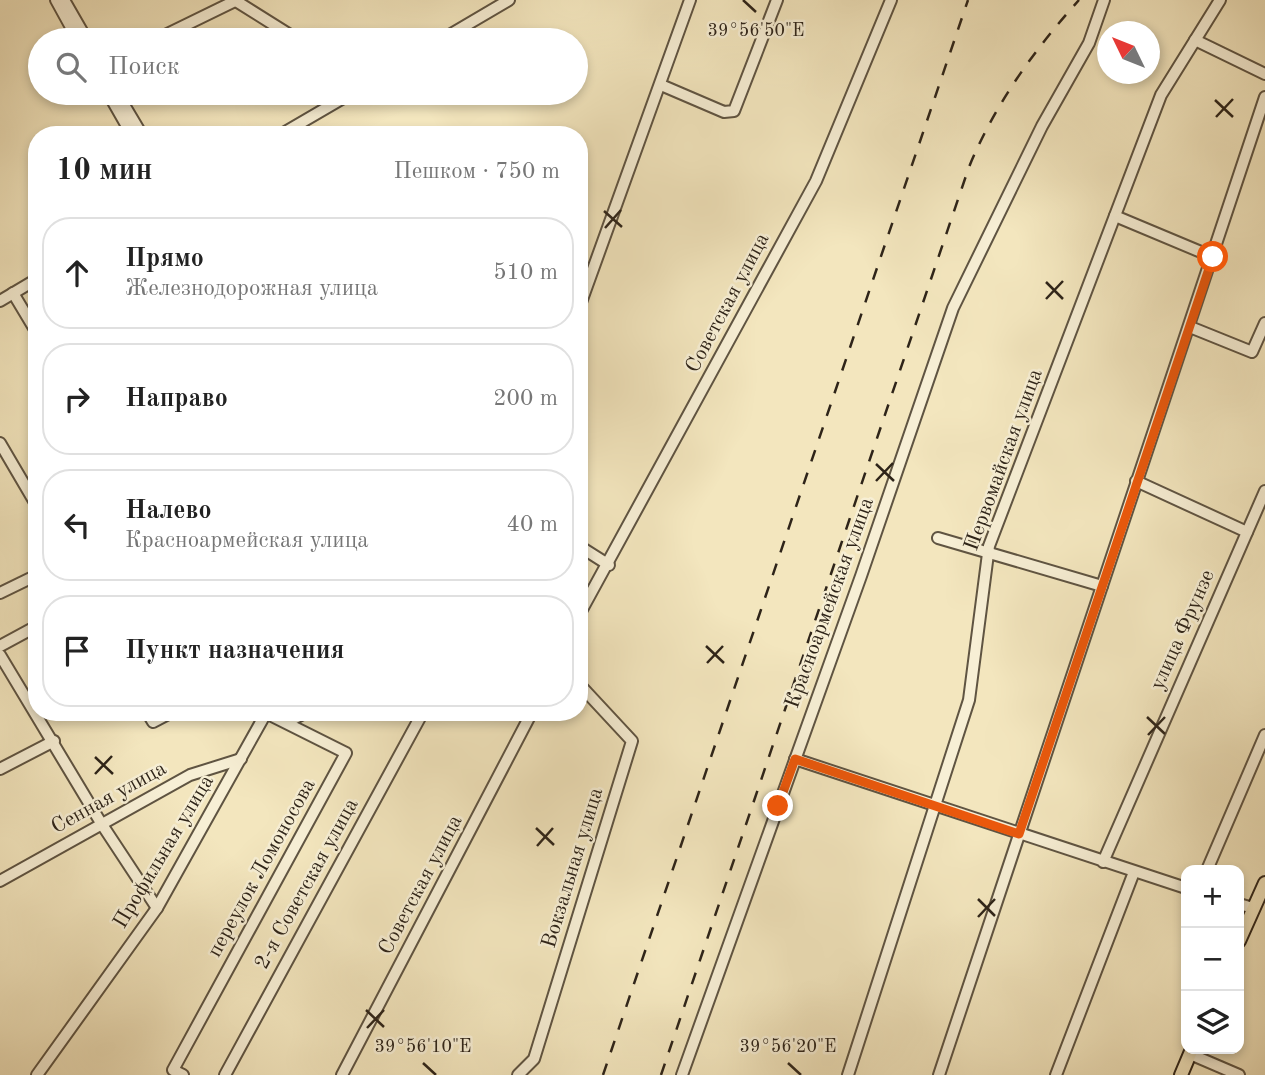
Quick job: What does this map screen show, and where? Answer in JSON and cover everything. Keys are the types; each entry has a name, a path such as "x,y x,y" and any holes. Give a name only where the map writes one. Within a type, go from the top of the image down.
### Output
{"main road":[{"path":"1244,929 1263,891"},
{"path":"1181,1075 1190,1054"}],"street":[{"path":"55,0 71,28"},
{"path":"64,0 80,28"},
{"path":"179,28 236,0 279,28"},
{"path":"461,28 509,0"},
{"path":"588,284 690,0"},
{"path":"661,85 724,112 734,111 777,0"},
{"name":"Советская улица","path":"588,599 816,181 891,0"},
{"name":"Красноармейская улица","path":"682,1075 953,309 1042,127 1089,43 1104,0"},
{"name":"Первомайская улица","path":"848,1075 969,700 988,553 1161,94 1220,0"},
{"path":"1195,40 1265,74"},
{"path":"939,1075 1265,97"},
{"path":"115,105 127,126"},
{"path":"124,105 137,126"},
{"path":"295,126 331,105"},
{"path":"1115,216 1213,257"},
{"path":"0,301 28,284"},
{"path":"13,293 28,317"},
{"path":"1190,327 1252,352 1265,323"},
{"path":"0,443 28,491"},
{"path":"1136,481 1247,532"},
{"name":"улица Фрунзе","path":"1103,862 1265,491"},
{"path":"938,538 1102,586"},
{"path":"588,553 608,565"},
{"path":"0,593 28,579"},
{"path":"0,646 28,631"},
{"path":"0,655 28,700"},
{"name":"Вокзальная улица","path":"518,1075 534,1059 632,741 588,694"},
{"path":"41,721 101,823 157,908"},
{"name":"Профильная улица","path":"37,1075 157,908 262,721"},
{"name":"переулок Ломоносова","path":"183,1075 173,1070 346,753 282,721"},
{"name":"2-я Советская улица","path":"225,1075 418,721"},
{"name":"Советская улица","path":"342,1075 526,721"},
{"path":"1209,865 1265,735"},
{"path":"0,769 54,741"},
{"name":"Сенная улица","path":"0,881 190,775 241,759"},
{"path":"795,759 1181,886"},
{"path":"1056,1075 1134,872"},
{"path":"1244,905 1253,908"},
{"path":"1197,1054 1239,1075"}],"railway":[{"path":"603,1075 968,0"},
{"path":"661,1075 969,167 1003,100 1046,38 1079,0"}],"route":[{"path":"778,806 795,759 1019,834 1213,257"}]}
